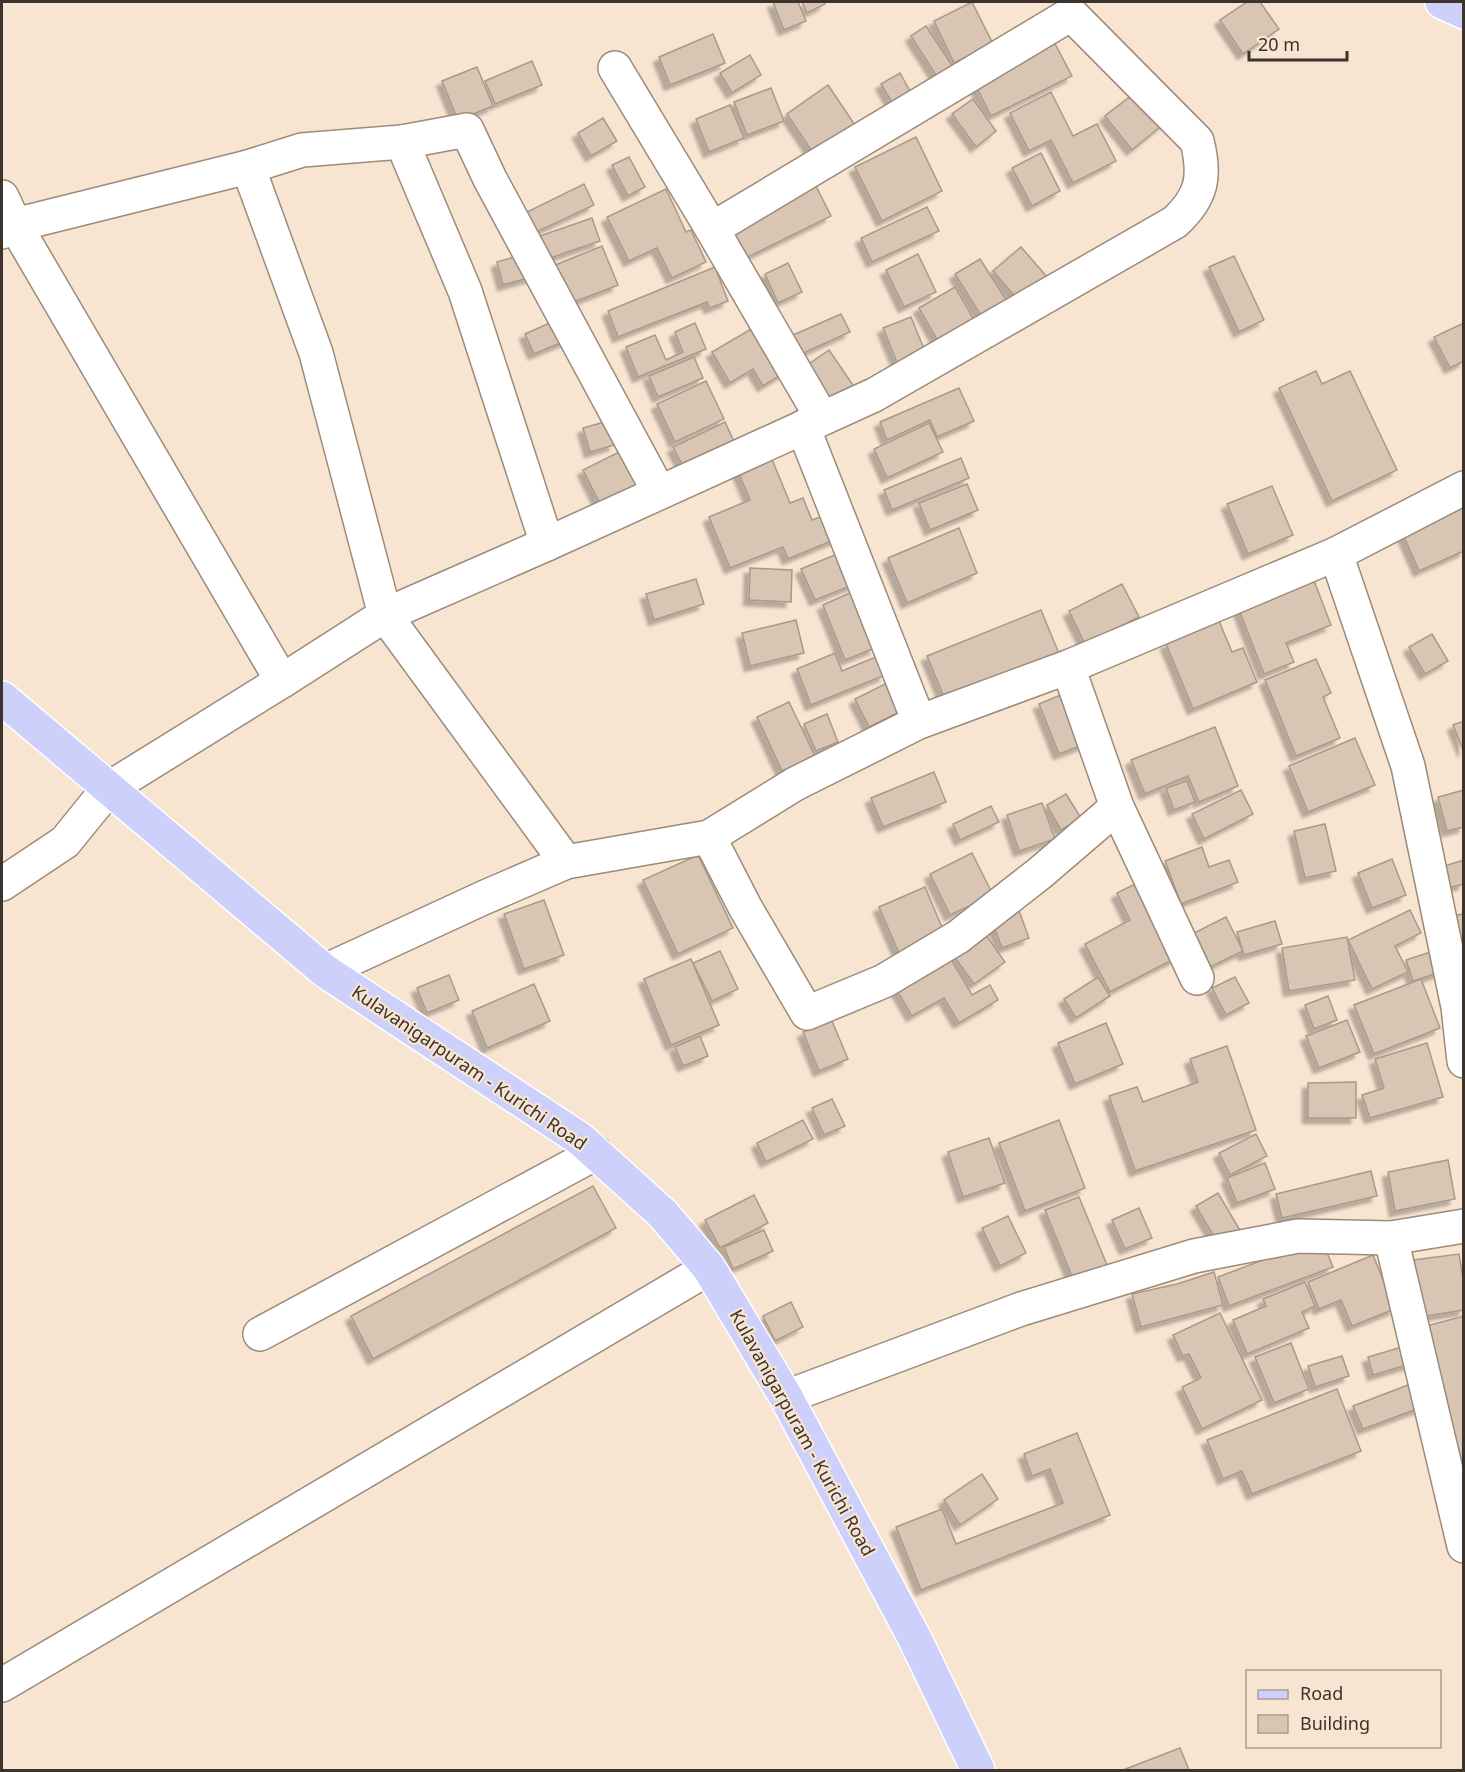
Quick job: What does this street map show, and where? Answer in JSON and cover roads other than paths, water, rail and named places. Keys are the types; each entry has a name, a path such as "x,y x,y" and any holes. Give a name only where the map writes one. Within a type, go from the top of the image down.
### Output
{"main road":[{"path":"1442,2 1464,12"},
{"name":"Kulavanigarpuram - Kurichi Road","path":"2,698 325,971 580,1139 663,1214 710,1268 786,1397 915,1639 978,1770"}],"street":[{"path":"2,885 65,842 108,789 385,615 547,544 884,389 1175,222 1191,207 1199,187 1203,163 1197,141 1067,8 712,229"},
{"path":"615,68 712,229 813,422 919,722"},
{"path":"282,681 6,218 248,167 302,150 402,142 467,130 490,179 659,492"},
{"path":"402,142 465,291 547,544"},
{"path":"248,167 316,353 385,615 566,862"},
{"path":"325,971 566,862 709,837 795,784 919,722 1068,667 1336,554 1464,488"},
{"path":"1336,554 1408,766 1458,1007 1464,1061"},
{"path":"1068,667 1117,807 1197,978"},
{"path":"709,837 745,907 807,1013 884,981 958,936 1040,873 1117,807"},
{"path":"260,1334 596,1153"},
{"path":"786,1397 1021,1309 1194,1256 1298,1236 1391,1238 1464,1226"},
{"path":"1391,1238 1464,1546"},
{"path":"2,1685 710,1268"}]}
